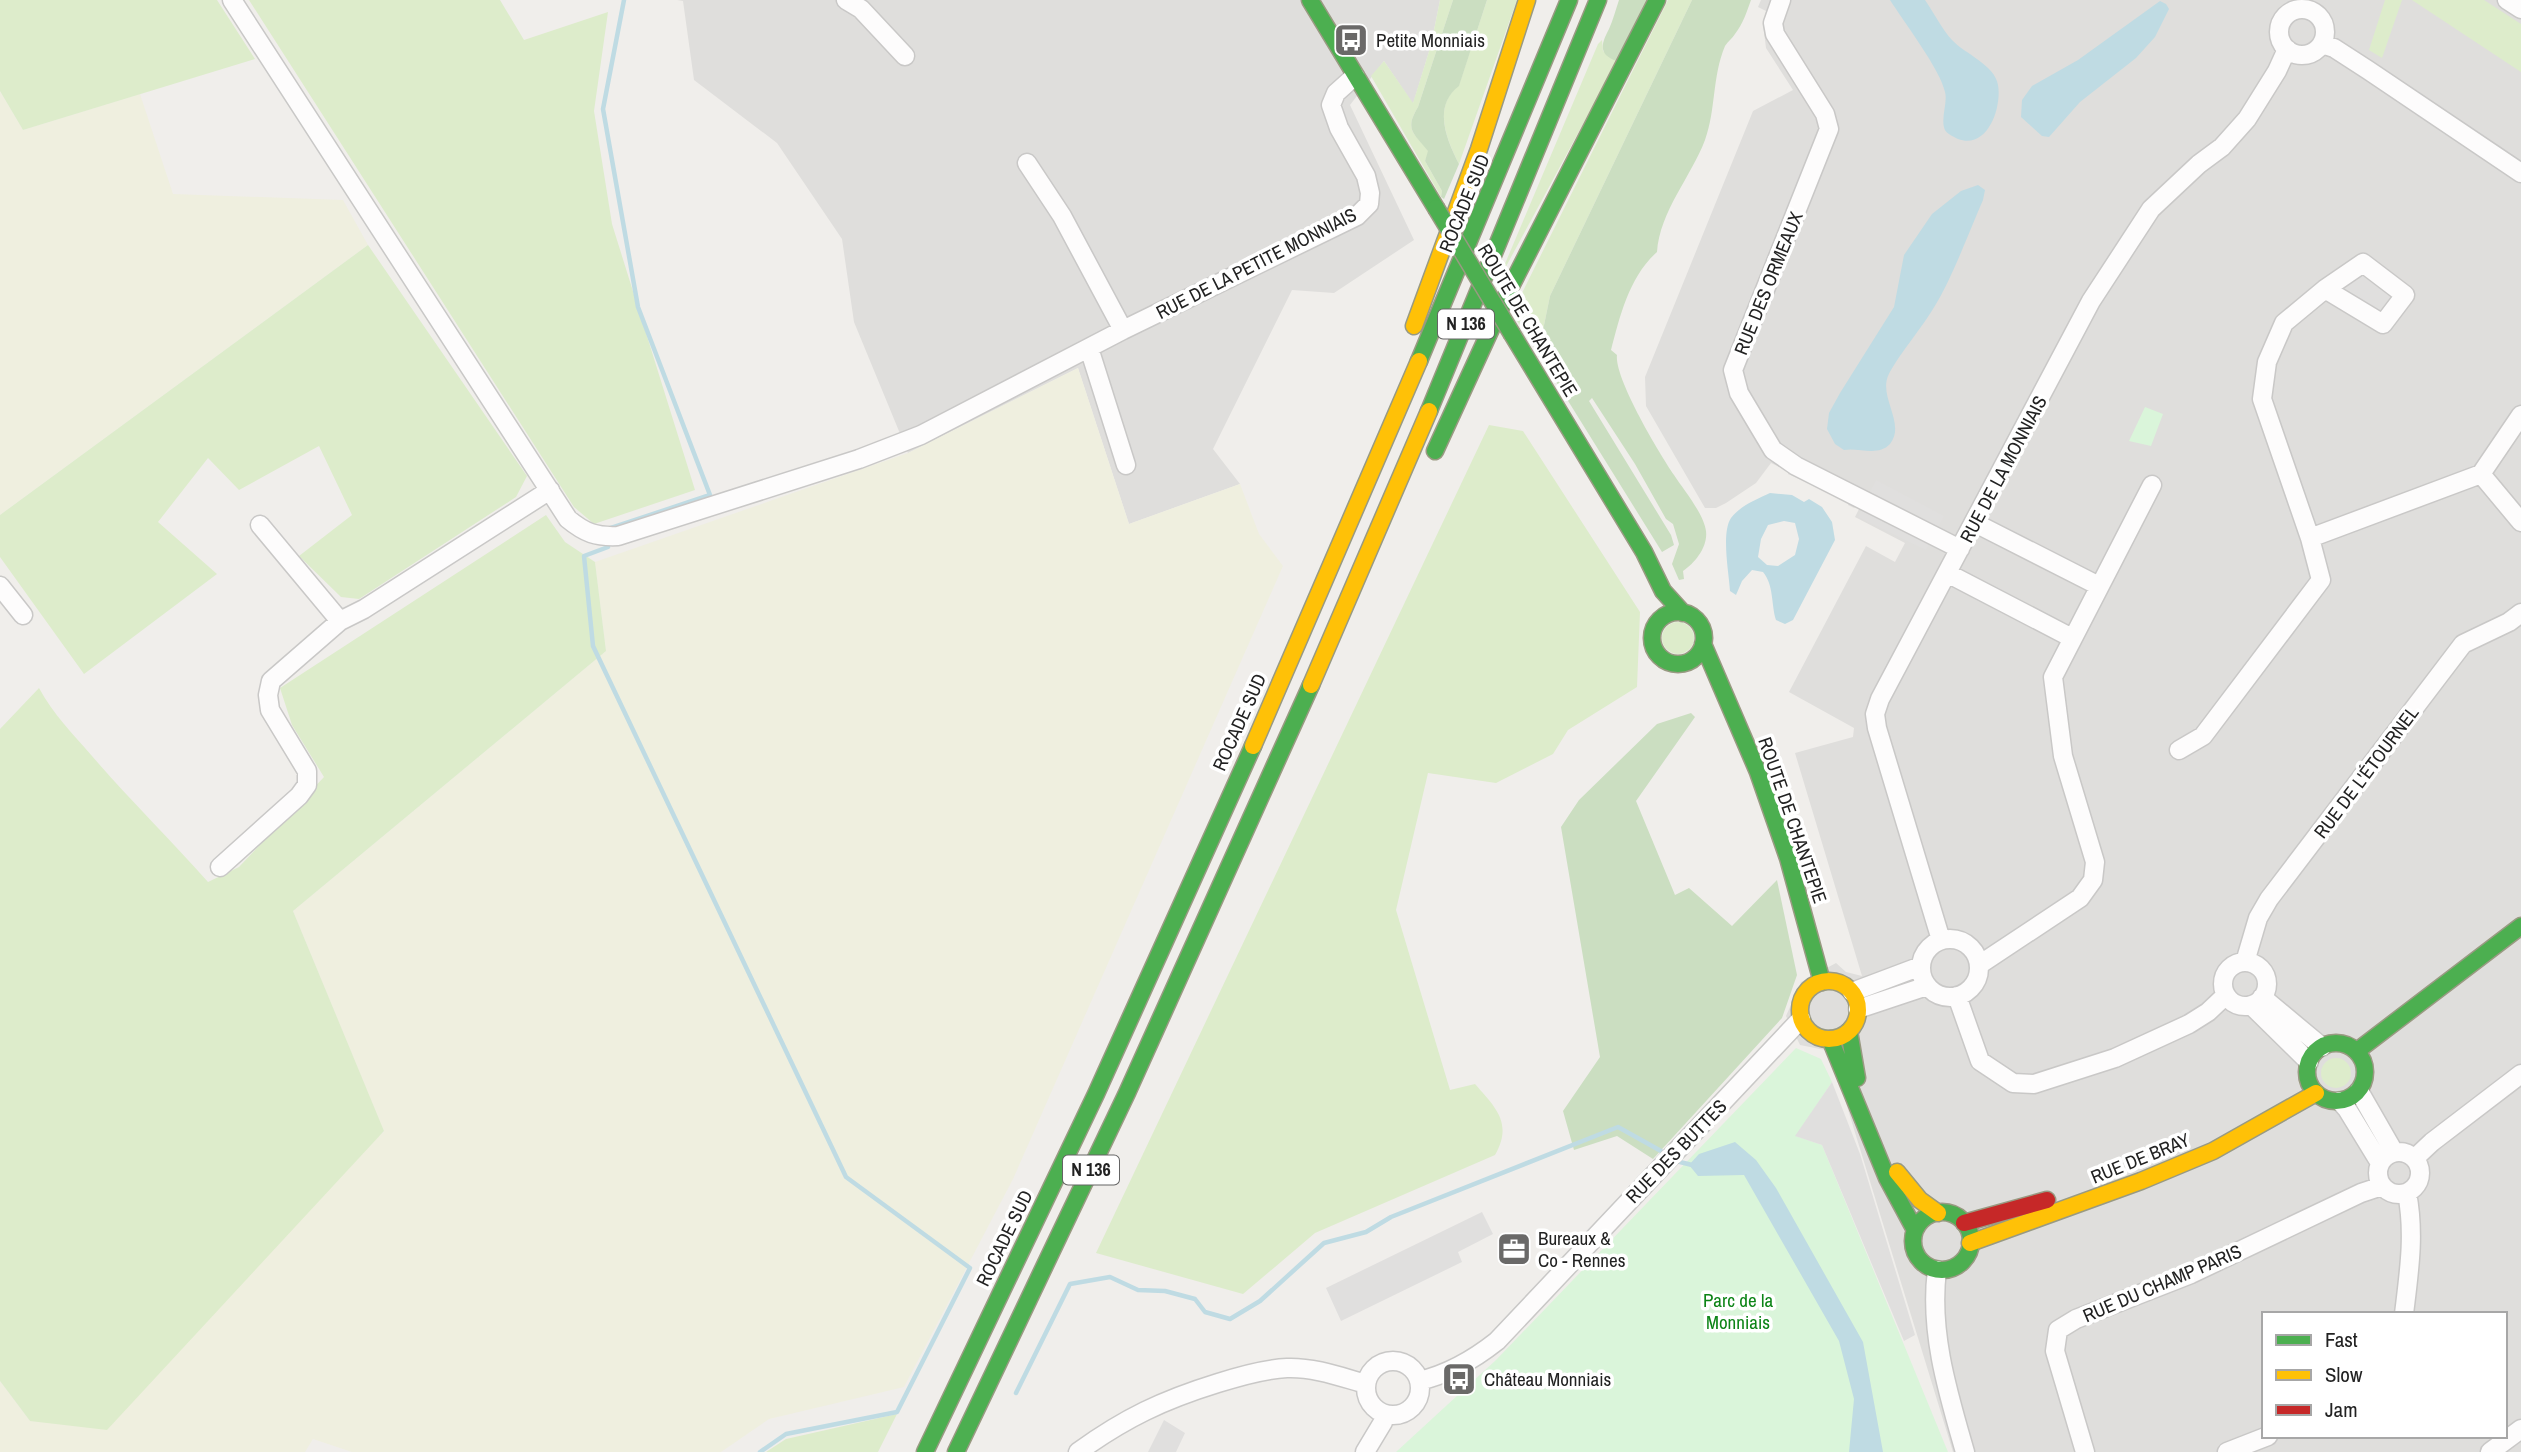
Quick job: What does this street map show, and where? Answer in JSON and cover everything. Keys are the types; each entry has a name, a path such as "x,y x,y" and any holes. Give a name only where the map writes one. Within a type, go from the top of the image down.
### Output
{"main road":[{"name":"ROUTE DE CHANTEPIE","path":"1310,0 1644,552 1664,591 1683,613"},
{"path":"1407,344 1479,149 1527,0"},
{"name":"ROCADE SUD","path":"925,1452 1123,1034 1335,560 1457,276 1569,0"},
{"name":"N 136","path":"957,1452 1151,1041 1328,645 1480,292 1598,0"},
{"path":"1429,463 1507,293 1657,0"},
{"path":"1335,560 1338,520 1389,391"},
{"path":"1328,645 1380,568"},
{"path":"1664,591 1659,620 1652,633 1654,649 1663,660 1699,666 1715,676"},
{"path":"1659,620 1675,612 1683,613 1697,621 1702,628 1703,644 1696,657 1683,664"},
{"name":"ROUTE DE CHANTEPIE","path":"1703,644 1758,772 1788,858 1822,982"},
{"path":"2360,1057 2521,926"},
{"path":"2360,1057 2521,945"},
{"path":"1822,982 1838,982 1855,1000 1854,1024 1849,1031 1830,1039 1809,1031 1801,1019 1800,1010 1806,992 1822,982"},
{"path":"1849,1031 1859,1088 1887,1160 1920,1200 1938,1213"},
{"path":"1830,1039 1868,1136 1915,1230"},
{"path":"2340,1043 2360,1057 2364,1082 2354,1096 2331,1101 2313,1088 2309,1062 2322,1047 2340,1043"},
{"name":"RUE DE BRAY","path":"1964,1223 2060,1196 2135,1169 2313,1088"},
{"name":"RUE DE BRAY","path":"1970,1242 2129,1186 2213,1151 2313,1088"},
{"path":"1938,1213 1947,1213 1964,1223 1970,1242 1964,1260 1947,1270 1937,1270 1929,1267 1917,1255 1913,1247 1915,1230 1921,1222 1938,1213"}],"street":[{"name":"RUE DE LA PETITE MONNIAIS","path":"232,0 568,519 584,532 602,537 618,536 859,459 921,435 1123,330 1357,216 1369,204 1370,193 1366,176 1339,128 1331,105 1336,93 1355,76"},
{"path":"846,0 861,9 905,56"},
{"name":"RUE DES ORMEAUX","path":"1781,0 1773,23 1775,34 1825,114 1829,129 1733,370 1740,393 1773,450 1796,466 1960,549"},
{"path":"2507,0 2521,9"},
{"path":"2296,5 2319,16 2325,30 2322,44 2317,50 2300,55 2287,49 2280,36 2280,28 2296,5"},
{"path":"2322,44 2368,70 2521,173"},
{"name":"RUE DE LA MONNIAIS","path":"1941,940 1877,728 1875,714 1880,699 2091,301 2151,209 2199,164 2222,147 2247,119 2277,71 2287,49"},
{"path":"1027,163 1062,216 1123,330"},
{"path":"2179,750 2203,736 2320,580 2310,538 2262,399 2267,362 2284,323 2325,289"},
{"path":"1089,348 1126,466"},
{"path":"2310,538 2481,474 2521,415"},
{"path":"2481,474 2521,522"},
{"path":"1979,964 2080,898 2093,880 2095,862 2063,756 2053,677 2152,485"},
{"path":"220,867 299,796 307,785 307,771 270,710 268,695 271,681 340,621 364,609 550,490"},
{"path":"1975,523 2099,586"},
{"path":"260,525 340,621"},
{"path":"1947,573 2072,638"},
{"path":"0,586 23,615"},
{"name":"RUE DE L'ÉTOURNEL","path":"2245,962 2258,918 2269,899 2463,644 2509,622 2521,613"},
{"path":"1952,939 1962,941 1970,947 1979,964 1974,984 1967,992 1957,996 1940,995 1927,986 1921,966 1925,952 1941,940 1952,939"},
{"path":"2257,1001 2267,983 2258,966 2245,962 2231,967 2223,982 2226,995 2237,1004 2257,1001 2322,1047"},
{"path":"1855,1000 1921,966"},
{"path":"1855,1000 1927,986"},
{"path":"1957,996 1980,1061 2013,1083 2034,1084 2115,1058 2189,1024 2208,1012 2226,995"},
{"path":"2257,1001 2309,1062"},
{"name":"RUE DES BUTTES","path":"1419,1381 1458,1368 1497,1341 1801,1019"},
{"path":"2415,1158 2521,1074"},
{"path":"2359,1091 2387,1157 2378,1175 2382,1186 2393,1194 2407,1193 2418,1184 2420,1177 2421,1170 2415,1158 2409,1154 2387,1157"},
{"path":"2340,1101 2387,1157"},
{"name":"RUE DU CHAMP PARIS","path":"2085,1452 2055,1351 2058,1330 2076,1319 2190,1274 2361,1193 2382,1186"},
{"path":"2404,1312 2412,1253 2412,1219 2407,1193"},
{"path":"1937,1270 1935,1288 1942,1372 1965,1452"},
{"path":"1396,1361 1410,1367 1419,1381 1420,1389 1415,1404 1401,1414 1385,1414 1372,1406 1366,1392 1366,1384 1374,1369 1387,1362 1396,1361"},
{"path":"1078,1452 1148,1407 1240,1376 1286,1368 1307,1369 1366,1384"},
{"path":"1366,1452 1385,1414"},
{"path":"2490,1452 2521,1430"},
{"path":"2227,1452 2261,1443"}],"shaded area":[{"path":"677,0 1440,0 1431,45 1413,104 1384,61 1350,105 1414,240 1334,293 1292,290 1213,449 1240,484 1129,524 1078,368 908,453 854,322 842,239 777,143 694,80 683,1"},
{"path":"1761,0 2521,0 2521,1452 1953,1452 1830,1051 1800,1045 1786,1016 1801,982 1836,963 1846,972 1862,976 1795,753 1853,737 1854,728 1789,692 1866,546 1895,562 1905,543 1855,517 1860,507 1858,505 1854,508 1848,505 1849,501 1788,474 1788,471 1771,463 1756,483 1716,508 1705,508 1646,406 1645,377 1753,111 1793,90 1766,48 1763,24 1766,11 1758,7"},
{"path":"2366,261 2408,300 2382,333 2329,296"},
{"path":"1876,480 1944,516 1926,550 1858,517"},
{"path":"1832,1082 1860,1154 1915,1335 1904,1341 1822,1145 1795,1136"},
{"path":"1482,1212 1493,1234 1458,1252 1462,1262 1341,1321 1326,1288"},
{"path":"1164,1420 1185,1433 1176,1452 1148,1452"}],"green space":[{"path":"0,0 217,0 255,59 23,130 0,91"},
{"path":"249,0 500,0 524,40 608,12 594,111 612,224 695,490 594,524 574,507"},
{"path":"1440,0 1453,0 1411,127 1429,151 1425,161 1442,191 1441,197 1371,76 1384,61 1413,103 1431,45"},
{"path":"1453,0 1487,0 1459,86 1446,104 1444,124 1459,164 1444,199 1425,161 1428,151 1411,126"},
{"path":"1487,0 1517,0 1459,164 1450,145 1444,113 1446,103 1459,85"},
{"path":"1619,0 1649,0 1617,61 1607,56 1603,44"},
{"path":"1668,0 1692,0 1550,296 1542,335 1547,367 1512,313"},
{"path":"1692,0 1751,0 1740,26 1725,46 1721,58 1705,140 1664,222 1657,252 1639,273 1627,298 1611,350 1617,355 1623,380 1639,415 1704,524 1706,537 1703,549 1683,571 1684,579 1679,580 1672,564 1679,544 1673,524 1666,519 1635,464 1592,398 1589,401 1671,535 1674,545 1662,552 1547,367 1542,335 1550,296"},
{"path":"2385,0 2402,0 2382,58 2369,50"},
{"path":"2412,0 2484,0 2521,24 2521,72"},
{"path":"1602,40 1603,51 1617,61 1496,285 1598,44"},
{"path":"0,91 23,130 140,94 173,194 343,200 368,245 0,515"},
{"path":"368,245 527,476 516,497 359,599 341,597 299,556 352,515 319,446 239,490 208,458 158,522 217,574 84,674 0,557 0,515"},
{"path":"1078,368 1129,524 1240,484 1259,534 1283,566 1013,1179 904,1387 769,1419 721,1452 352,1452 313,1439 305,1452 0,1452 0,1381 30,1421 384,1132 293,911 606,651 595,562 908,453"},
{"path":"2145,407 2163,414 2151,446 2129,441"},
{"path":"1489,425 1523,431 1640,612 1637,687 1568,730 1553,754 1496,783 1428,773 1396,910 1450,1090 1475,1084 1500,1116 1502,1134 1495,1155 1315,1233 1243,1294 1096,1253"},
{"path":"546,515 565,542 595,562 606,651 293,911 384,1131 107,1430 30,1421 0,1381 0,729 39,688 71,732 208,882 239,867 324,777 292,725 280,688"},
{"path":"1678,622 1690,626 1694,638 1690,650 1678,654 1666,650 1662,638 1666,626"},
{"path":"1691,713 1695,717 1636,801 1675,895 1689,888 1732,926 1777,880 1797,975 1782,1018 1653,1159 1617,1136 1574,1150 1563,1111 1600,1057 1561,827 1579,800 1657,724"},
{"name":"Parc de la Monniais","path":"1796,1048 1821,1059 1832,1082 1796,1136 1822,1145 1948,1452 1396,1452 1496,1360"},
{"path":"2336,1058 2347,1062 2351,1073 2347,1084 2336,1088 2325,1084 2321,1073 2325,1062"},
{"path":"897,1414 878,1452 766,1452 786,1439"}],"water":[{"path":"1890,0 1925,0 1952,40 1986,66 1996,78 1998,104 1985,133 1968,141 1958,139 1945,130 1943,121 1946,96 1942,82"},
{"path":"2160,1 2169,9 2155,37 2136,58 2080,102 2049,137 2042,136 2021,117 2022,100 2032,86 2078,60"},
{"path":"1978,185 1985,190 1983,200 1947,284 1888,376 1887,393 1895,428 1890,444 1874,451 1844,450 1835,444 1827,429 1829,413 1894,307 1904,255 1932,214 1961,191"},
{"path":"1770,493 1792,495 1804,502 1809,499 1822,507 1832,522 1835,540 1793,620 1785,624 1776,620 1771,589 1763,572 1752,570 1742,581 1736,595 1730,591 1726,543 1728,525 1739,510","holes":["1784,521 1795,523 1799,539 1795,555 1778,566 1767,565 1758,557 1761,539 1768,525"]},
{"path":"1735,1142 1756,1160 1776,1188 1863,1342 1883,1452 1849,1452 1854,1399 1839,1341 1744,1175 1698,1176 1689,1165 1699,1154"}],"waterway":[{"path":"611,528 710,495 638,307 603,109 624,0"},
{"path":"608,547 584,556 593,646 846,1177 970,1268 897,1412 786,1434 760,1452"},
{"path":"1016,1393 1070,1284 1110,1277 1138,1290 1165,1291 1195,1299 1205,1312 1230,1319 1260,1301 1324,1243 1366,1232 1391,1217 1618,1127 1661,1151"},
{"path":"1680,1162 1692,1165"}],"traffic: fast":[{"path":"1310,0 1436,208"},
{"path":"1419,361 1569,0"},
{"path":"1429,411 1598,0"},
{"path":"1435,451 1507,294 1657,0"},
{"path":"1436,208 1512,334"},
{"path":"1512,334 1644,552 1663,591 1683,613"},
{"path":"1678,612 1688,614 1696,620 1702,628 1704,638 1702,648 1696,656 1688,662 1678,664 1668,662 1660,656 1654,648 1652,638 1654,628 1660,620 1668,614 1678,612"},
{"path":"1703,644 1758,772 1788,858 1822,982"},
{"path":"956,1452 1127,1093 1311,685"},
{"path":"925,1452 1096,1094 1253,746"},
{"path":"2357,1051 2521,926"},
{"path":"1849,1031 1857,1078"},
{"path":"1830,1039 1887,1178 1915,1230"},
{"path":"2336,1043 2347,1045 2360,1056 2365,1072 2363,1083 2352,1096 2336,1101 2325,1099 2312,1088 2307,1072 2309,1061 2320,1048 2336,1043"},
{"path":"1942,1212 1958,1217 1966,1225 1971,1241 1966,1257 1958,1265 1942,1270 1926,1265 1918,1257 1913,1241 1918,1225 1926,1217 1942,1212"}],"traffic: slow":[{"path":"1414,326 1479,149 1527,0"},
{"path":"1253,746 1419,361"},
{"path":"1311,685 1429,411"},
{"path":"1829,981 1840,983 1853,994 1858,1010 1856,1021 1845,1034 1829,1039 1818,1037 1805,1026 1800,1010 1802,999 1813,986 1829,981"},
{"path":"1970,1243 2141,1181 2213,1151 2316,1093"},
{"path":"1897,1172 1920,1200 1938,1213"}],"traffic: jam":[{"path":"1964,1223 2047,1200"}],"place":[{"name":"Petite Monniais","path":"1351,40"},
{"name":"Bureaux & Co - Rennes","path":"1514,1249"},
{"name":"Château Monniais","path":"1459,1379"}]}
